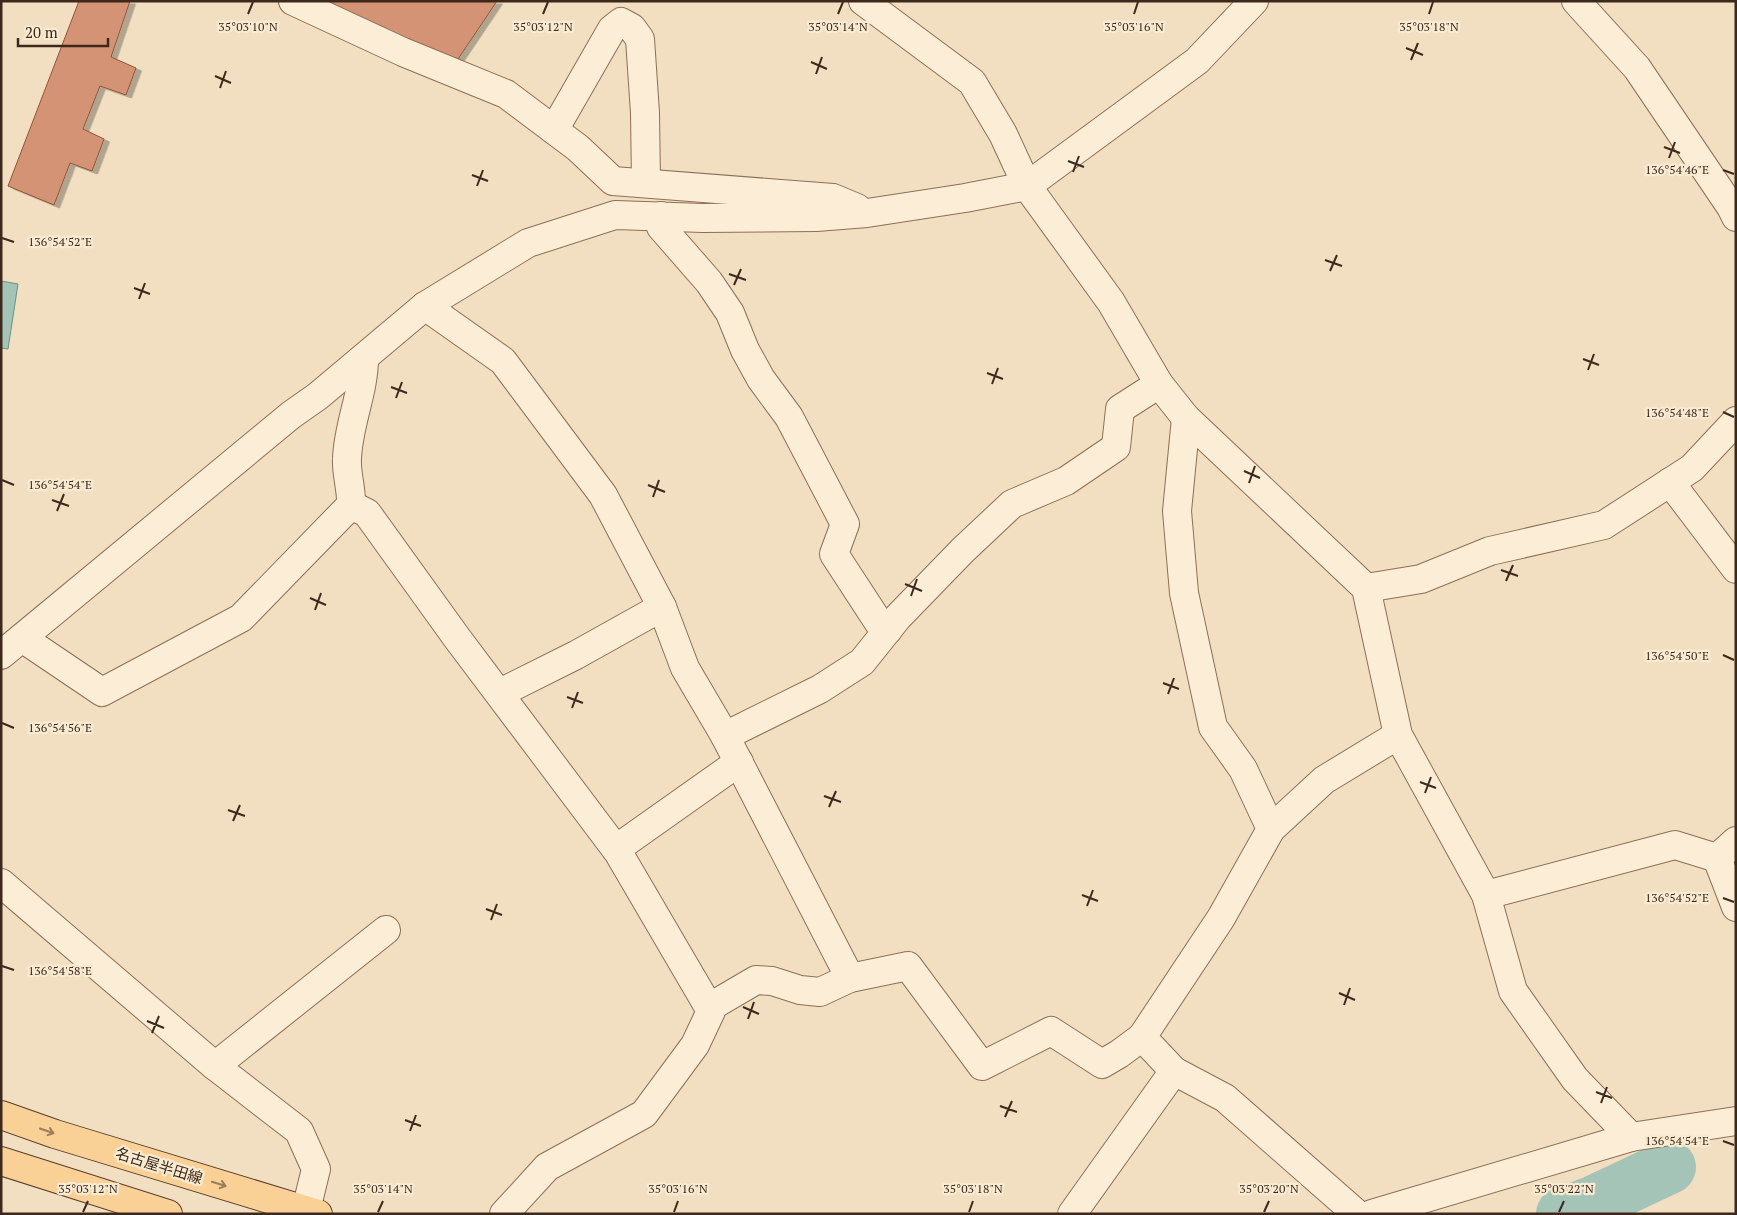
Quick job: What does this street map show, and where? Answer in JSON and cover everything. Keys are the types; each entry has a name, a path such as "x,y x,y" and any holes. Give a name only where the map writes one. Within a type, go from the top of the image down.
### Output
{"main road":[{"name":"名古屋半田線","path":"1,1115 55,1134 310,1213"},
{"path":"1,1160 168,1214"}],"street":[{"path":"293,1 403,52 506,94 578,148 613,181 833,198 868,213"},
{"path":"863,1 972,82 1002,134 1027,186 1111,302 1159,384 1186,418 1366,588 1398,735 1486,895 1513,991 1576,1079 1631,1137"},
{"path":"1,655 425,306 528,243 615,215 816,217 868,213 1027,186 1197,61 1254,1"},
{"path":"1576,1 1637,68 1736,217"},
{"path":"554,130 612,29 621,22 632,28 640,39 645,113 646,183"},
{"path":"661,216 661,227 709,282 730,313 745,350 761,379 789,417 845,524 834,554 879,623 888,630"},
{"path":"425,306 503,361 603,495 662,607 685,668 726,736 850,978"},
{"path":"22,638 102,692 241,618 351,506 352,493 346,460 364,376 364,358"},
{"path":"726,736 820,689 862,662 898,617 963,550 1012,504 1066,481 1116,447 1120,409 1159,384"},
{"path":"1186,418 1177,511 1184,593 1213,727 1243,769 1271,829"},
{"path":"1366,588 1421,579 1490,551 1604,525 1692,468 1736,421"},
{"path":"1670,482 1736,569"},
{"path":"351,506 367,513 457,638 616,849 711,1011 695,1045 644,1114 547,1168 504,1214"},
{"path":"500,693 576,655 662,607"},
{"path":"710,1007 756,980 772,981 800,990 820,992 850,978 908,966 982,1066 1051,1031 1102,1064 1120,1054 1142,1037 1221,918 1271,829 1324,780 1398,735"},
{"path":"616,849 738,762"},
{"path":"1486,895 1676,845 1726,850 1736,907"},
{"path":"1,883 215,1066 299,1131 316,1169 310,1213"},
{"path":"215,1066 386,930"},
{"path":"1142,1037 1174,1071 1225,1098 1358,1214"},
{"path":"1072,1214 1174,1071"},
{"path":"1372,1214 1631,1137 1736,1121"}],"shaded area":[{"path":"1,281 18,284 8,349 1,348"}],"building":[{"path":"79,1 130,1 111,57 136,68 126,95 100,86 83,129 104,139 92,171 70,163 54,205 8,186"},
{"path":"322,1 497,1 456,62"}],"waterway":[{"path":"1563,1214 1595,1202 1669,1167"}]}
